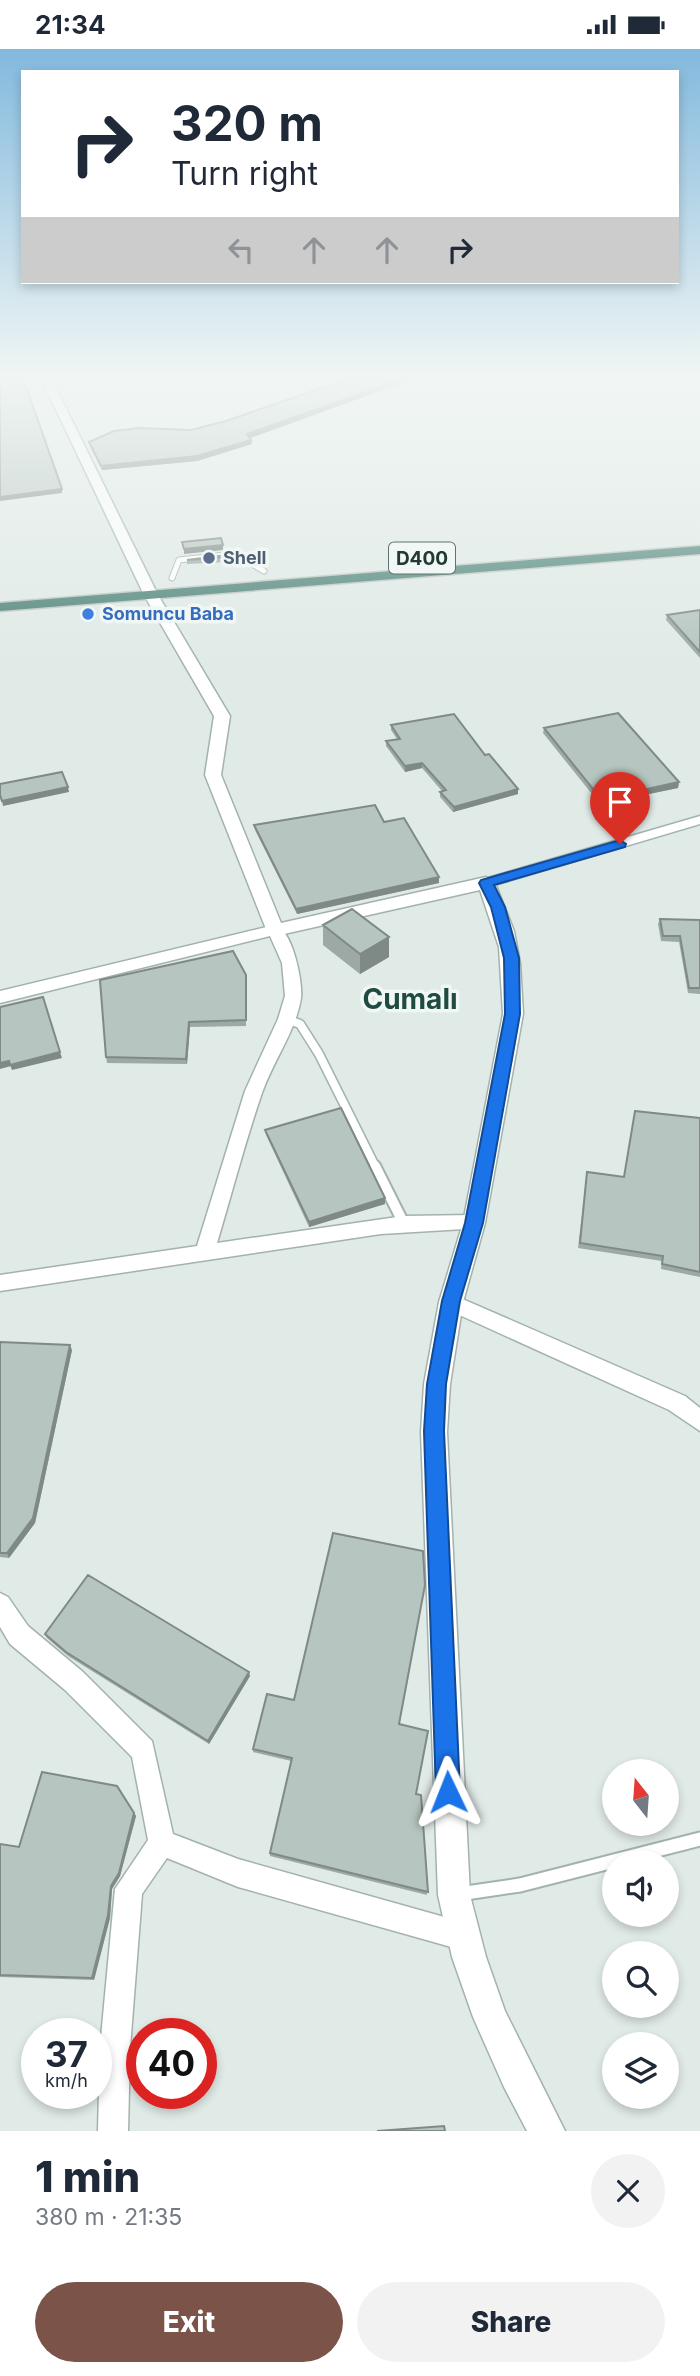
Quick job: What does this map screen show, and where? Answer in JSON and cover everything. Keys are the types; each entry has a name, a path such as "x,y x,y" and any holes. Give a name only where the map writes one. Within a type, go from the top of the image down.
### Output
{"highway":[{"name":"D400","path":"305,568 700,536"},
{"name":"D400","path":"0,593 148,588 700,550"},
{"path":"238,573 271,570"},
{"name":"D400","path":"148,588 179,578"},
{"path":"0,607 148,588"}],"street":[{"path":"93,475 148,588 222,716 213,775 290,963 293,980 293,996 286,1019 254,1091 205,1251"},
{"path":"0,997 275,930 486,883 700,820"},
{"path":"486,883 506,933 514,986 513,1014 474,1223 451,1301 437,1384 434,1431 454,1895 461,1936 476,1987 547,2131"},
{"path":"0,1283 403,1222 446,1220 474,1223"},
{"path":"451,1301 677,1403 700,1421"},
{"path":"0,1605 19,1635 74,1681 144,1750 162,1843 129,1889 115,2048 113,2131"},
{"path":"162,1843 238,1873 461,1936"}],"lane":[{"path":"179,578 179,560 235,554 271,570"},
{"path":"286,1019 300,1024 319,1054 403,1222"},
{"path":"454,1895 520,1885 700,1839"}],"building":[{"path":"0,475 57,475 62,489 0,497"},
{"path":"221,538 223,545 184,549 182,542"},
{"path":"226,555 227,557 187,560"},
{"path":"700,610 700,652 667,615"},
{"path":"618,713 679,782 601,799 544,728"},
{"path":"454,714 485,755 489,754 518,789 454,807 440,792 446,790 422,763 405,766 386,741 400,739 391,725"},
{"path":"62,772 68,787 2,801 0,784"},
{"path":"375,805 384,822 404,818 439,877 296,909 254,825"},
{"path":"352,909 389,937 360,954 323,925"},
{"path":"660,919 700,920 700,988 689,988 680,936 663,936"},
{"path":"233,951 246,975 246,1020 189,1022 186,1059 106,1057 100,980"},
{"path":"43,997 60,1052 10,1065 9,1061 0,1063 0,1007"},
{"path":"341,1108 385,1198 309,1222 265,1130"},
{"path":"635,1111 700,1118 700,1272 662,1264 663,1256 580,1243 587,1172 624,1177"},
{"path":"0,1342 70,1345 33,1518 7,1553 0,1553"},
{"path":"333,1533 423,1551 425,1585 399,1724 428,1731 416,1794 421,1795 428,1892 270,1853 292,1758 253,1749 267,1694 294,1700"},
{"path":"88,1575 249,1672 208,1741 66,1652 45,1634"},
{"path":"42,1772 117,1786 134,1813 119,1873 111,1886 108,1915 92,1978 0,1975 0,1844 19,1847"},
{"path":"444,2126 445,2131 377,2131"}],"place":[{"name":"Shell","path":"209,558"},
{"name":"Somuncu Baba","path":"88,614"}],"district":[{"name":"Cumalı","path":"410,999"}],"route":[{"path":"448,1792 434,1431 437,1384 451,1301 474,1223 513,1014 512,958 498,907 486,883 620,844"}]}
